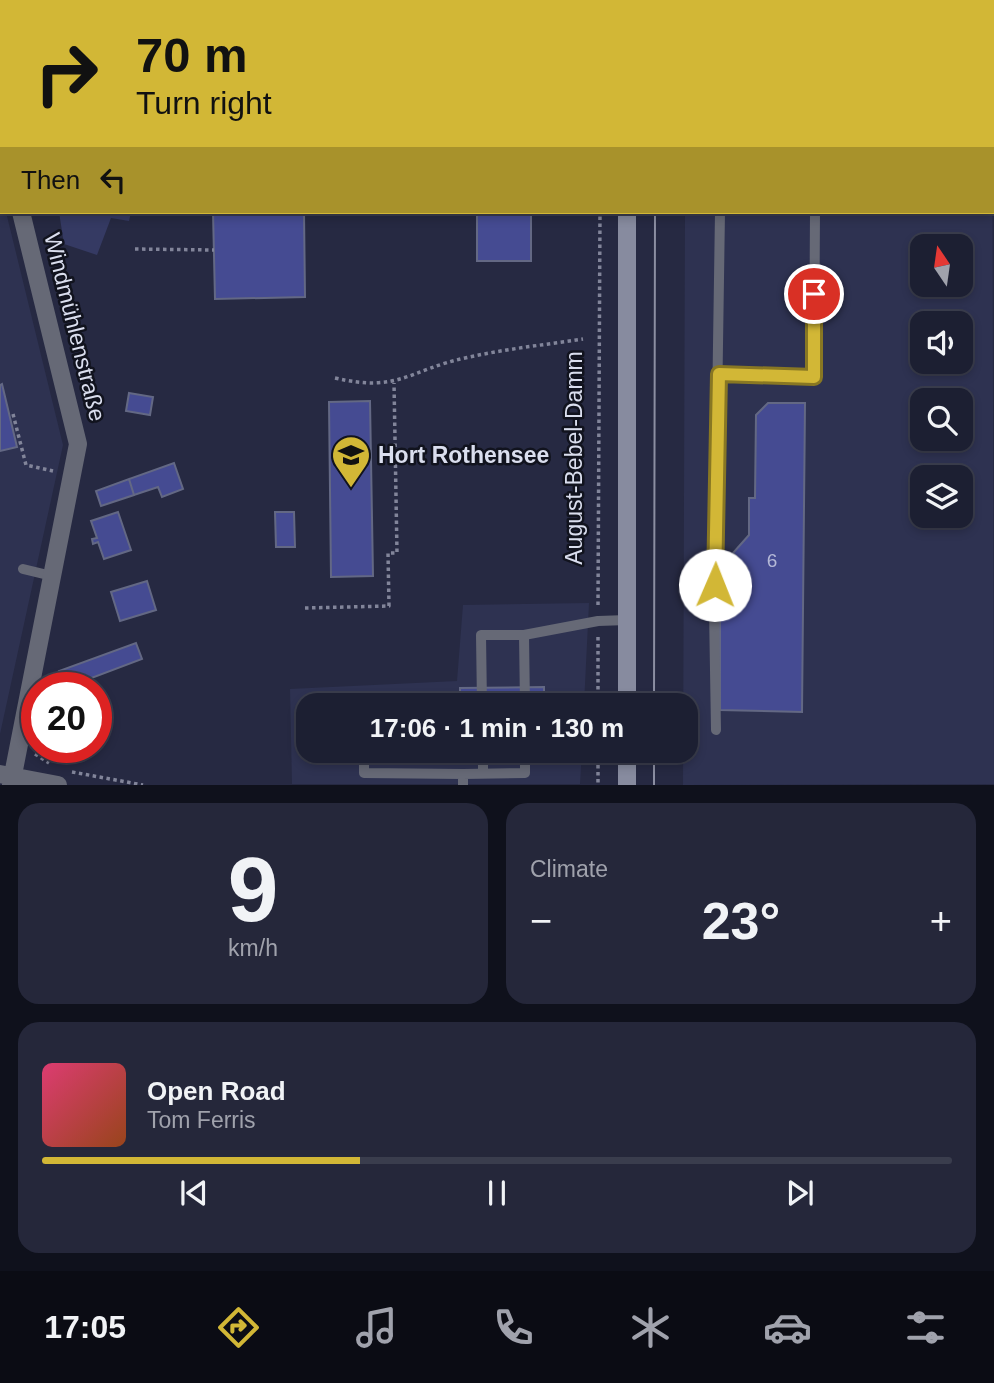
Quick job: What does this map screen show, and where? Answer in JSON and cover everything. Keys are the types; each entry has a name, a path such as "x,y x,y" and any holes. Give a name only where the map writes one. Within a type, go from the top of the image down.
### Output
{"main road":[{"path":"627,214 627,693"},
{"path":"627,763 627,785"}],"street":[{"name":"Windmühlenstraße","path":"8,779 78,444 21,214"},
{"path":"8,779 61,775"}],"lane":[{"path":"716,730 714,611 720,214"},
{"path":"719,374 814,377 815,214"},
{"path":"23,569 52,576"},
{"path":"482,693 481,635 524,635 598,621 627,620"},
{"path":"524,635 525,693"},
{"path":"364,763 364,773 463,779 483,774 525,773 525,763"},
{"path":"483,763 483,774"}],"path":[{"name":"August-Bebel-Damm","path":"598,693 600,214"},
{"path":"135,249 214,250"},
{"path":"335,378 360,384 394,383 464,358 583,339"},
{"path":"305,608 389,606 388,553 397,553 394,383"},
{"path":"13,414 26,465 51,471"},
{"path":"46,763 61,775 143,785"},
{"path":"598,763 598,785"}],"shaded area":[{"path":"0,214 6,214 63,445 0,734"},
{"path":"59,214 131,214 129,221 111,218 97,255 64,244"},
{"path":"685,214 993,214 994,784 683,785 683,763 698,763 698,693 683,693"},
{"path":"589,603 585,693 296,693 296,763 581,763 580,784 292,784 290,689 457,681 463,605"}],"building":[{"path":"213,214 304,214 305,297 215,299"},
{"path":"477,214 531,214 531,261 477,261"},
{"path":"2,384 17,447 0,451 0,385"},
{"path":"129,393 153,397 150,415 126,411"},
{"name":"Hort Rothensee","path":"370,401 373,576 331,577 329,402"},
{"path":"768,403 805,403 802,712 720,710 720,595 747,568 733,553 749,535 749,498 755,498 756,415"},
{"path":"174,463 183,489 162,497 158,487 134,495 129,479"},
{"path":"129,479 134,495 101,506 96,491"},
{"path":"118,512 131,550 104,559 98,542 93,544 92,539 97,538 91,521"},
{"path":"275,512 294,512 295,547 276,547"},
{"path":"147,581 156,610 120,621 111,592"},
{"path":"136,643 142,659 107,672 59,671"},
{"path":"544,687 544,693 460,693 460,688"},
{"path":"447,692 448,693 413,693"}],"tram line":[{"path":"654,693 655,214"},
{"path":"654,763 654,785"}],"place":[{"name":"Hort Rothensee","path":"351,489"}],"route":[{"path":"715,585 719,374 814,377 814,294"}]}
